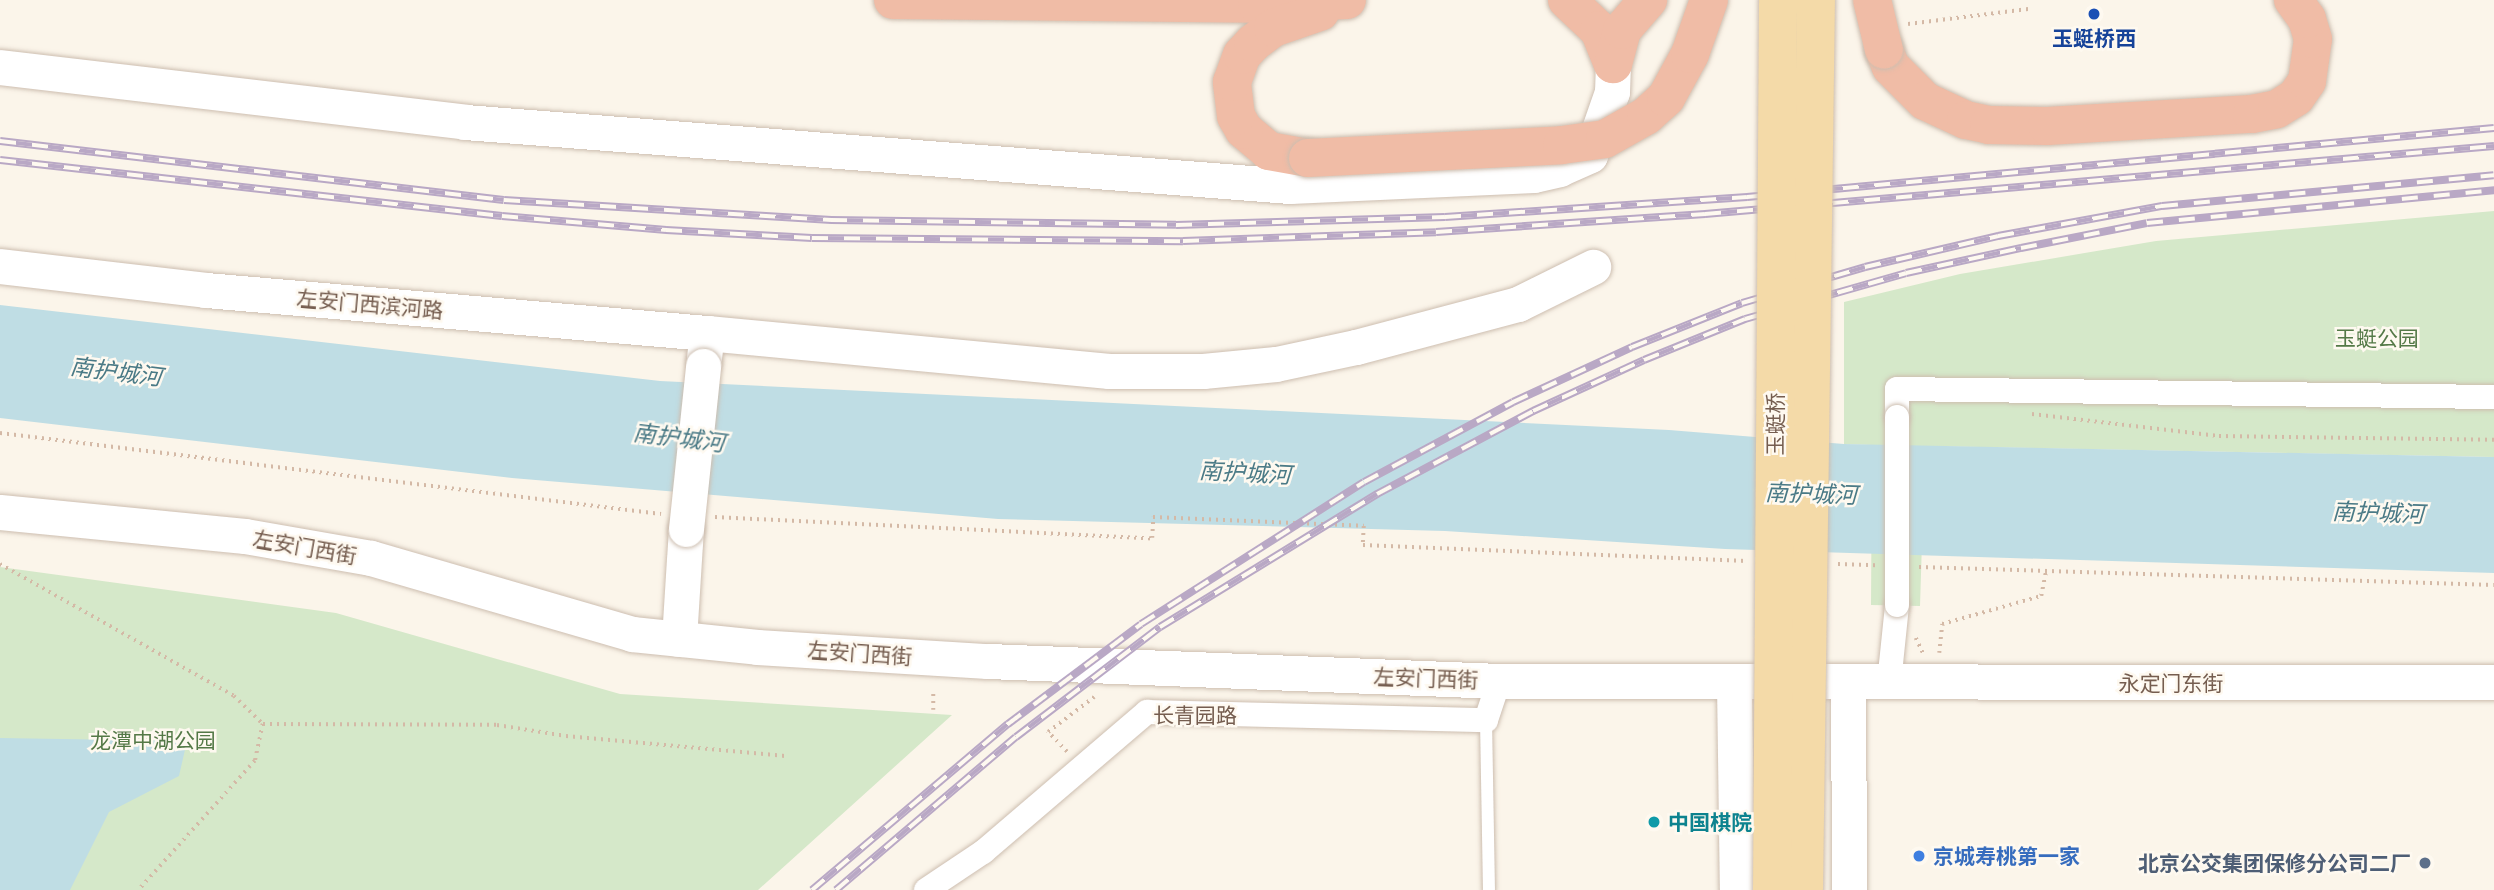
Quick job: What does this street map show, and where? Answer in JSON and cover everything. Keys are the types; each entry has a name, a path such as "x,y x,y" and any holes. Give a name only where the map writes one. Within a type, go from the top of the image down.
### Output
{"highway":[{"path":"892,0 1173,4 1347,0"},
{"path":"1353,0 1273,28 1253,43 1235,68 1232,100 1244,131 1269,151 1308,158 1562,145 1605,139 1646,116 1666,98 1690,54 1709,0"},
{"path":"1567,0 1599,30 1613,64"},
{"path":"1613,64 1622,30 1648,0"},
{"path":"1884,25 1891,67 1925,101 1966,120 1989,125 2047,126 2252,114 2277,109 2296,97 2308,81 2313,39 2307,19 2293,0"}],"main road":[{"name":"玉蜓桥","path":"1778,0 1788,889"},
{"name":"玉蜓桥","path":"1788,889 1816,0"}],"street":[{"path":"1789,682 1798,0"},
{"path":"0,67 466,122 1232,185 1290,186 1534,175 1559,169 1590,155 1612,92 1613,64"},
{"name":"左安门西滨河路","path":"0,266 705,350 1109,371 1203,371 1276,364 1518,304 1593,267"},
{"path":"679,639 687,520 705,350"},
{"path":"1889,683 1897,605 1898,389 2494,397"},
{"name":"左安门西街","path":"0,512 245,536 370,558 632,634 679,639 988,661 1499,681 1789,682"},
{"path":"1486,720 1499,681"},
{"name":"永定门东街","path":"1789,682 2494,682"},
{"path":"1848,682 1849,890"},
{"path":"1734,683 1737,890"},
{"name":"长青园路","path":"926,890 983,852 1147,712 1486,720"},
{"path":"1734,770 1849,769"}],"lane":[{"path":"1486,720 1489,890"}],"path":[{"path":"1884,25 2028,9"},
{"path":"2008,390 2009,402 2039,418 2177,432 2494,440"},
{"path":"0,433 687,520 1152,538 1153,517 1364,526 1363,545 1756,561"},
{"path":"0,564 234,696 263,724 497,725 566,736 785,757"},
{"path":"1836,564 1889,566"},
{"path":"1916,567 2494,585"},
{"path":"1939,656 1942,624 2041,596 2046,570"},
{"path":"933,691 933,710"},
{"path":"1071,756 1048,732 1094,697"},
{"path":"139,890 255,761 263,724"}],"green space":[{"name":"玉蜓公园","path":"2494,211 2494,457 1925,446 1920,606 1871,605 1872,445 1844,444 1844,302 1960,274 2156,241"},
{"name":"龙潭中湖公园","path":"0,567 336,613 620,694 952,715 758,890 0,890"}],"water":[{"name":"南护城河","path":"0,305 660,381 1669,430 1844,444 2494,457 2494,573 1725,549 1445,531 998,519 512,478 0,418"},
{"path":"0,738 187,741 179,776 109,812 70,890 0,890"}],"railway":[{"path":"0,141 504,200 831,220 1176,225 1445,217 1747,197 2494,128"},
{"path":"0,160 502,216 666,230 812,238 1183,241 1436,232 1705,214 2494,146"},
{"path":"812,890 1008,724 1141,624 1364,482 1513,402 1632,347 1742,303 1865,267 1998,236 2162,206 2494,175"},
{"path":"836,890 1016,737 1160,627 1377,494 1533,411 1644,360 1745,319 1906,273 2021,248 2147,223 2494,190"}],"place":[{"name":"玉蜓桥西","path":"2094,14"},
{"name":"中国棋院","path":"1654,822"},
{"name":"京城寿桃第一家","path":"1919,856"},
{"name":"北京公交集团保修分公司二厂","path":"2425,863"}]}
